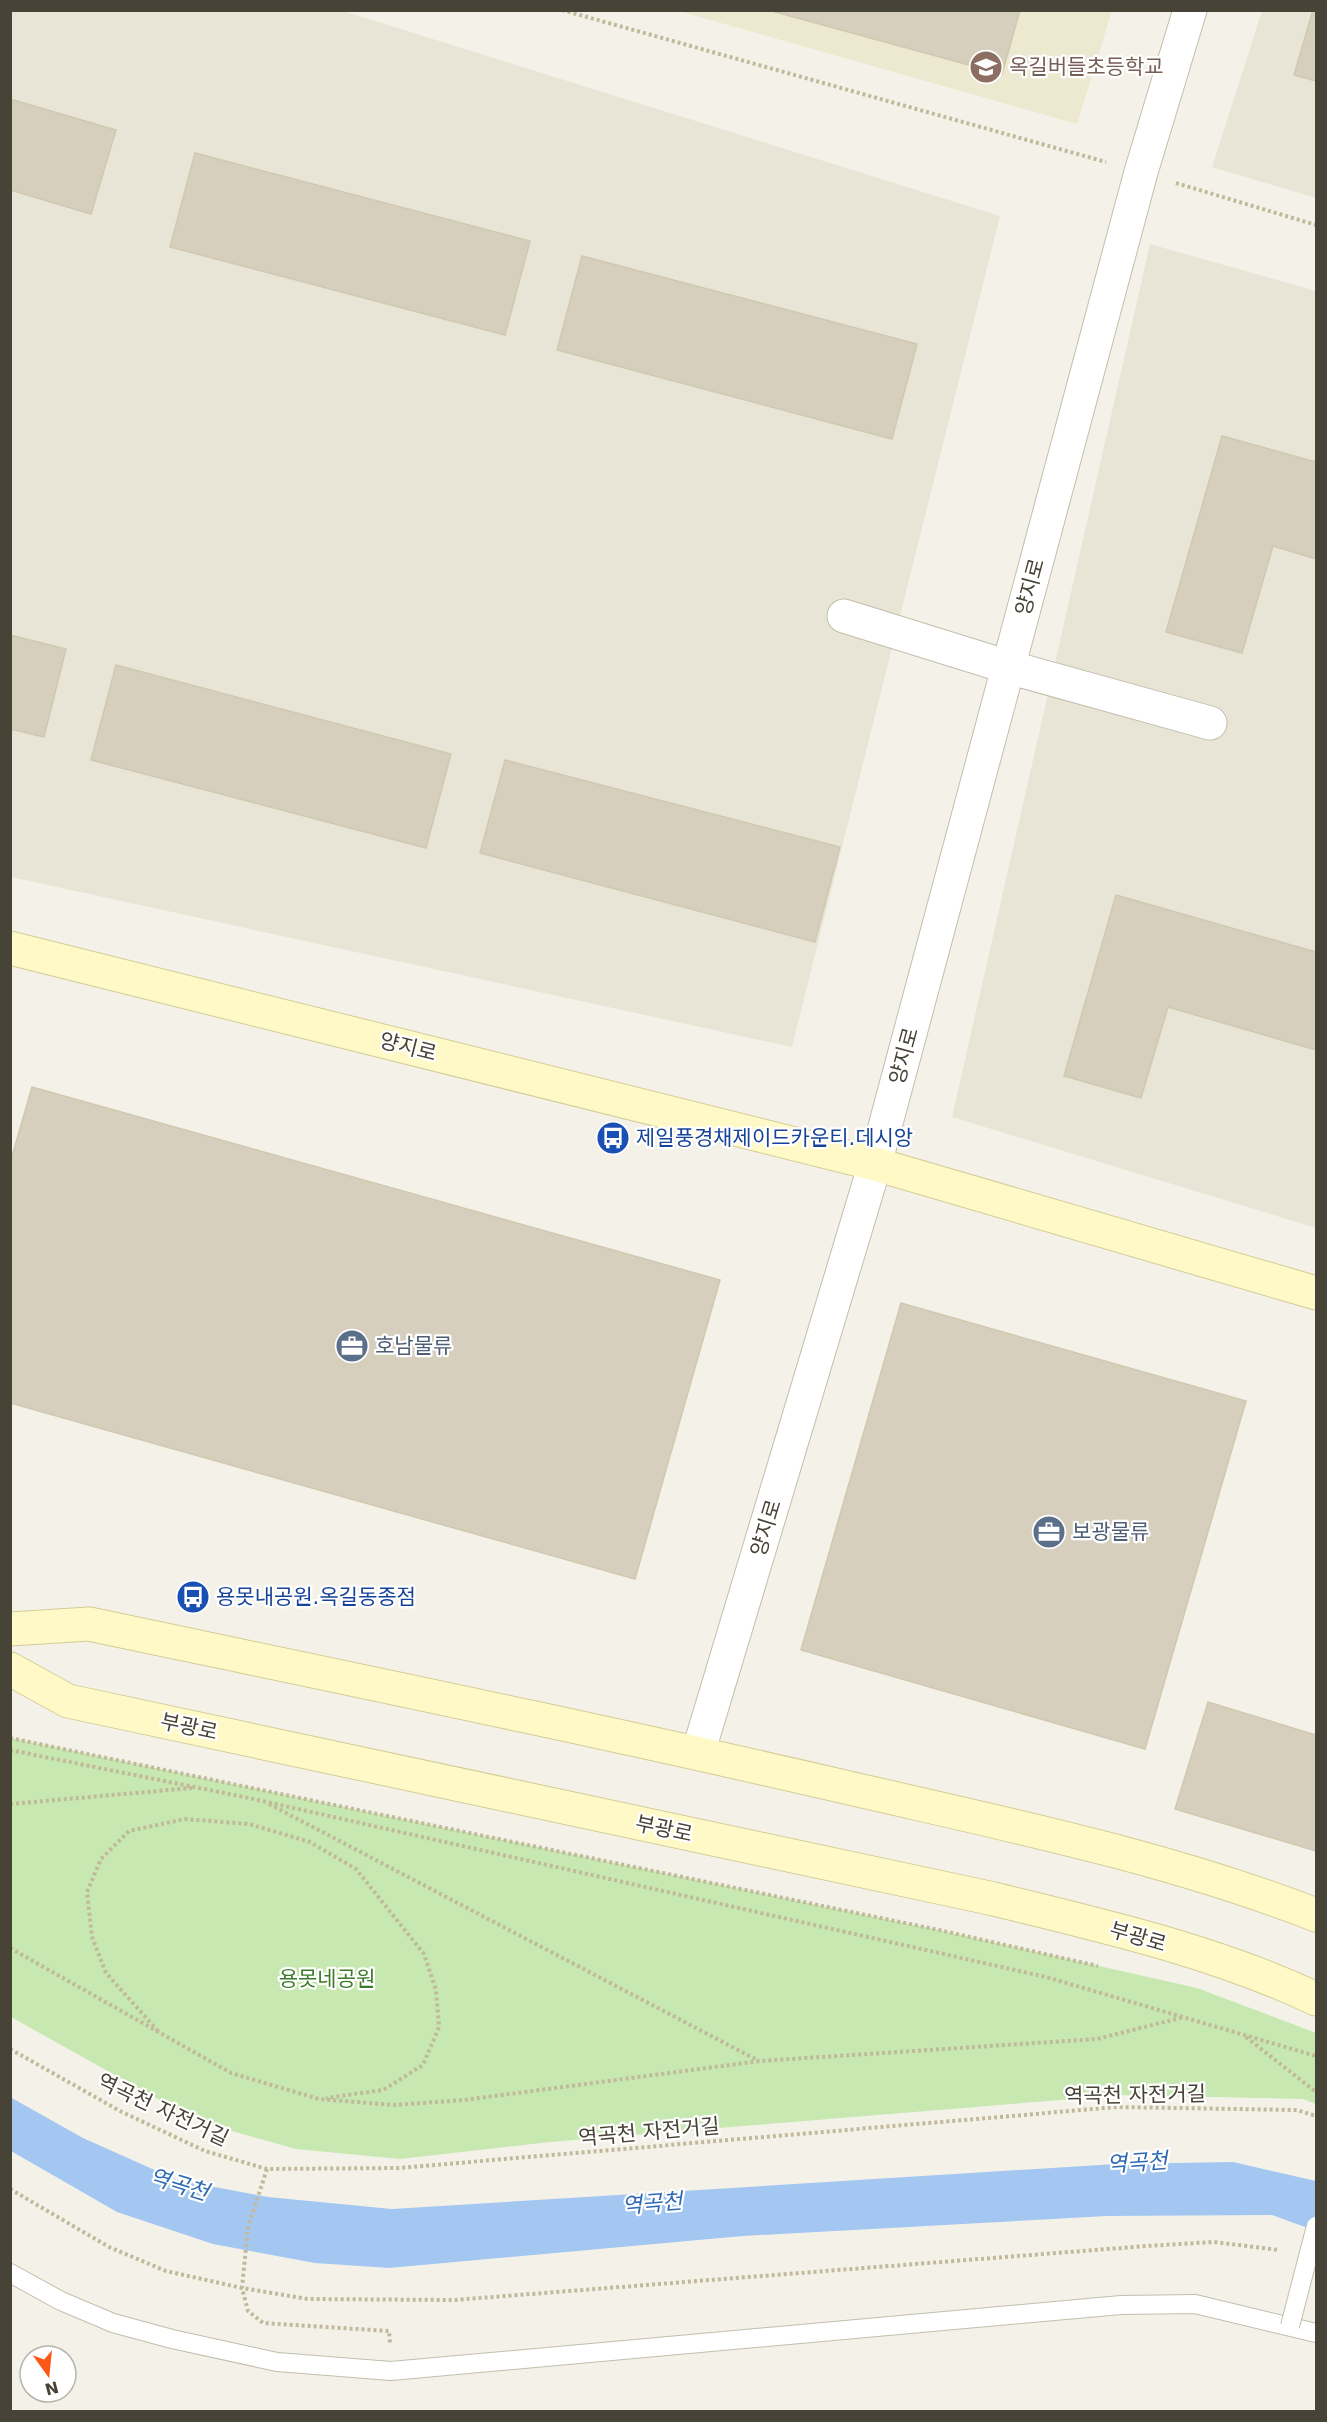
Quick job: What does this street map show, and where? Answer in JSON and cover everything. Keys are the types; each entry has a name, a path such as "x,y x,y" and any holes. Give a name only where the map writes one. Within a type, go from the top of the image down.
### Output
{"main road":[{"name":"양지로","path":"10,948 874,1164 1317,1293"},
{"path":"10,1629 88,1624 698,1753 1107,1847 1254,1891 1317,1915"},
{"name":"부광로","path":"10,1669 68,1701 994,1899 1135,1935 1280,1982 1317,1999"}],"street":[{"name":"양지로","path":"698,1753 874,1164 1141,172 1190,10"},
{"path":"844,616 1008,667 1210,723"}],"lane":[{"path":"1290,2326 1317,2226"},
{"path":"10,2272 61,2301 102,2319 172,2339 277,2362 392,2371 1121,2305 1195,2304 1317,2333"}],"path":[{"path":"562,10 1141,172 1317,225"},
{"path":"10,1738 939,1930 1103,1967"},
{"path":"10,1750 263,1801 1046,1977 1317,2056"},
{"path":"10,1804 196,1787"},
{"path":"263,1801 760,2061"},
{"path":"161,2034 106,1973 92,1937 87,1892 101,1859 129,1831 184,1820 249,1824 310,1842 356,1869 424,1954 436,1990 439,2027 423,2065 383,2090 319,2099"},
{"path":"10,1948 231,2073 319,2099 394,2106 760,2061 1097,2039 1184,2017"},
{"path":"1242,2034 1317,2092"},
{"name":"역곡천 자전거길","path":"10,2049 120,2111 206,2151 267,2169 399,2168 1117,2107 1298,2110 1317,2116"},
{"path":"267,2169 248,2227 242,2288 248,2312 263,2324 389,2331 392,2371"},
{"path":"10,2189 109,2247 166,2271 242,2288 308,2299 454,2300 1214,2242 1284,2251"}],"shaded area":[{"path":"11,11 343,11 1000,216 792,1047 11,877"},
{"name":"옥길버들초등학교","path":"678,11 1112,11 1077,124"},
{"path":"1262,11 1316,11 1316,198 1212,167"},
{"path":"1150,244 1316,291 1316,1228 952,1117"}],"green space":[{"name":"용못네공원","path":"11,1738 939,1930 1197,1988 1316,2033 1316,2104 1302,2099 1120,2095 550,2142 400,2159 296,2149 199,2122 11,2017"}],"water":[{"name":"역곡천","path":"10,2097 83,2138 177,2180 268,2197 392,2209 1116,2164 1233,2162 1316,2181 1316,2231 1272,2215 1107,2216 743,2236 389,2268 315,2263 213,2244 117,2212 11,2151"}],"building":[{"path":"768,10 1020,10 1002,74"},
{"path":"1313,10 1316,10 1316,81 1294,75"},
{"path":"10,99 116,130 91,214 10,190"},
{"path":"195,153 530,241 505,335 170,247"},
{"path":"582,256 917,344 892,439 557,350"},
{"path":"1222,436 1316,462 1316,559 1273,546 1242,653 1166,632"},
{"path":"10,635 66,649 44,737 10,729"},
{"path":"116,665 451,754 426,848 91,760"},
{"path":"505,760 840,847 815,942 480,853"},
{"path":"1116,895 1316,952 1316,1050 1168,1007 1141,1098 1064,1076"},
{"path":"32,1087 720,1280 635,1579 10,1403 10,1163"},
{"path":"901,1303 1246,1401 1145,1749 801,1650"},
{"path":"1208,1702 1316,1735 1316,1851 1175,1809"}],"place":[{"name":"옥길버들초등학교","path":"986,67"},
{"name":"제일풍경채제이드카운티.데시앙","path":"613,1138"},
{"name":"호남물류","path":"352,1346"},
{"name":"보광물류","path":"1049,1532"},
{"name":"용못내공원.옥길동종점","path":"193,1597"}]}
